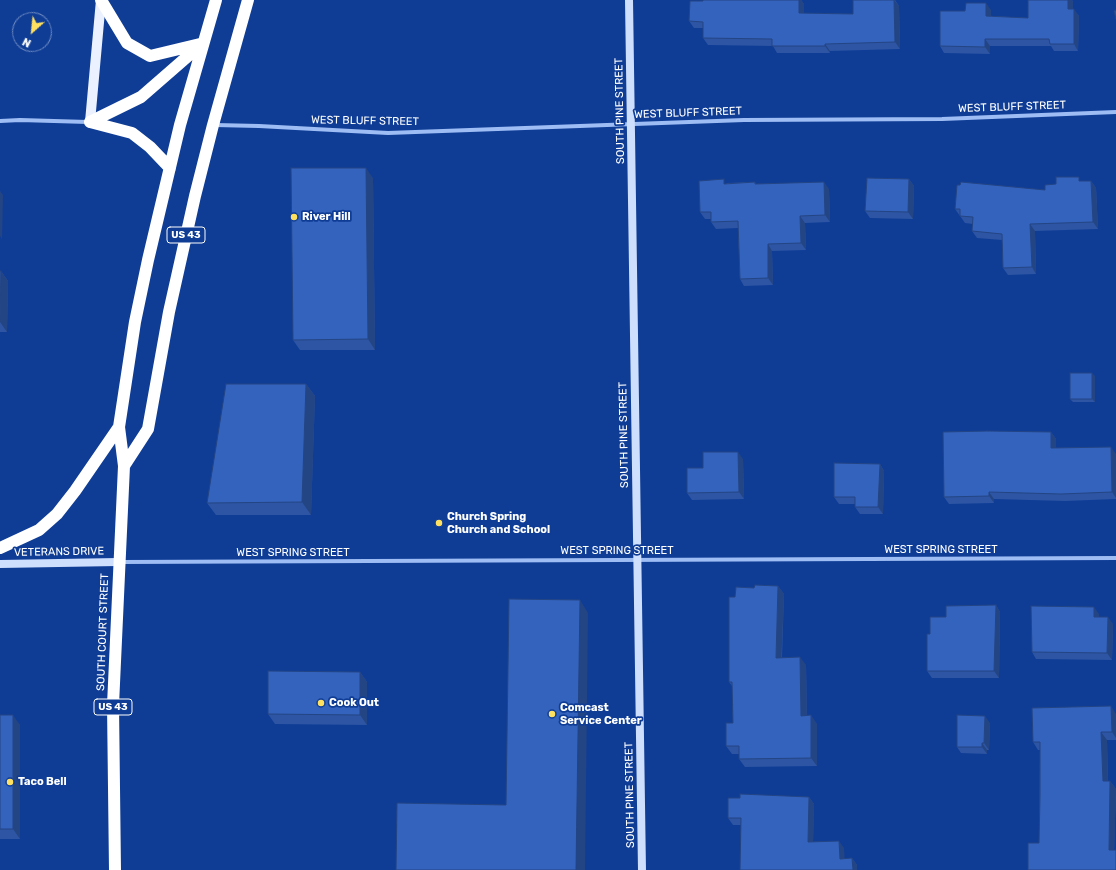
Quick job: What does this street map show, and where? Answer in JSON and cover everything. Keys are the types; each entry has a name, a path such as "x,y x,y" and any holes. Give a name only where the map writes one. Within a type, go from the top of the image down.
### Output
{"highway":[{"path":"101,0 127,43 150,56 203,43"},
{"name":"US 43","path":"124,466 119,427 135,322 180,125 216,0"},
{"name":"US 43","path":"124,466 148,430 169,312 213,125 248,0"},
{"path":"90,122 141,97 203,43"},
{"path":"90,122 132,133 150,147 170,168"},
{"path":"0,548 39,530 57,514 75,491 119,427"},
{"name":"SOUTH COURT STREET","path":"115,870 113,705 118,562 124,466"}],"main road":[{"path":"90,122 101,0"},
{"name":"SOUTH PINE STREET","path":"629,0 642,870"},
{"name":"VETERANS DRIVE","path":"0,564 118,562"}],"street":[{"name":"WEST BLUFF STREET","path":"213,125 388,133 744,120 942,119 1116,112"},
{"path":"0,121 20,120 90,122"},
{"name":"WEST SPRING STREET","path":"118,562 1116,558"}],"building":[{"path":"799,0 799,13 853,14 853,0 894,0 895,42 825,44 825,46 772,46 772,39 703,38 703,22 689,21 690,1"},
{"path":"1028,0 1068,0 1068,9 1074,9 1074,44 1050,44 1049,39 985,39 985,47 940,46 940,11 965,11 966,3 986,3 986,16 1028,18"},
{"path":"291,168 366,168 368,339 293,340"},
{"path":"1056,177 1079,177 1079,181 1091,181 1093,222 1030,224 1032,267 1003,268 1002,234 972,231 973,217 960,216 960,209 955,209 957,185 960,185 961,182 1045,190 1045,185 1056,184"},
{"path":"867,178 909,179 908,212 865,211"},
{"path":"724,179 724,184 755,182 755,184 824,182 825,215 800,216 801,243 768,244 768,278 740,279 738,221 711,222 711,212 700,212 699,181"},
{"path":"0,271 1,271 0,322"},
{"path":"1070,373 1092,373 1092,399 1070,399"},
{"path":"226,384 306,384 302,502 207,503"},
{"path":"943,432 1051,432 1051,448 1111,447 1112,492 1061,494 989,492 989,496 944,497"},
{"path":"703,452 738,452 739,492 687,493 687,468 703,468"},
{"path":"834,463 880,464 878,507 855,507 855,497 834,497"},
{"path":"755,585 778,586 776,658 800,657 801,716 811,715 811,758 739,759 739,746 726,746 726,723 733,723 732,682 729,682 729,597 735,597 736,587 754,588"},
{"name":"Comcast Service Center","path":"509,599 580,600 576,870 396,870 397,803 506,805"},
{"path":"996,605 994,671 927,671 927,634 930,634 930,617 946,617 946,606"},
{"path":"1031,606 1094,607 1094,617 1108,617 1107,653 1032,652"},
{"name":"Cook Out","path":"268,671 360,672 360,715 268,714"},
{"path":"1111,706 1112,732 1101,732 1103,781 1110,781 1109,850 1116,850 1116,870 1028,870 1028,843 1039,843 1040,742 1033,742 1032,708"},
{"path":"0,715 13,715 13,829 0,829"},
{"path":"957,715 985,716 984,743 982,743 982,747 957,747"},
{"path":"740,794 809,797 808,842 839,841 840,859 852,858 853,870 740,870 741,818 728,818 728,798 740,798"}],"place":[{"name":"River Hill","path":"294,217"},
{"name":"Church Spring Church and School","path":"439,523"},
{"name":"Cook Out","path":"321,703"},
{"name":"Comcast Service Center","path":"552,714"},
{"name":"Taco Bell","path":"10,782"}]}
